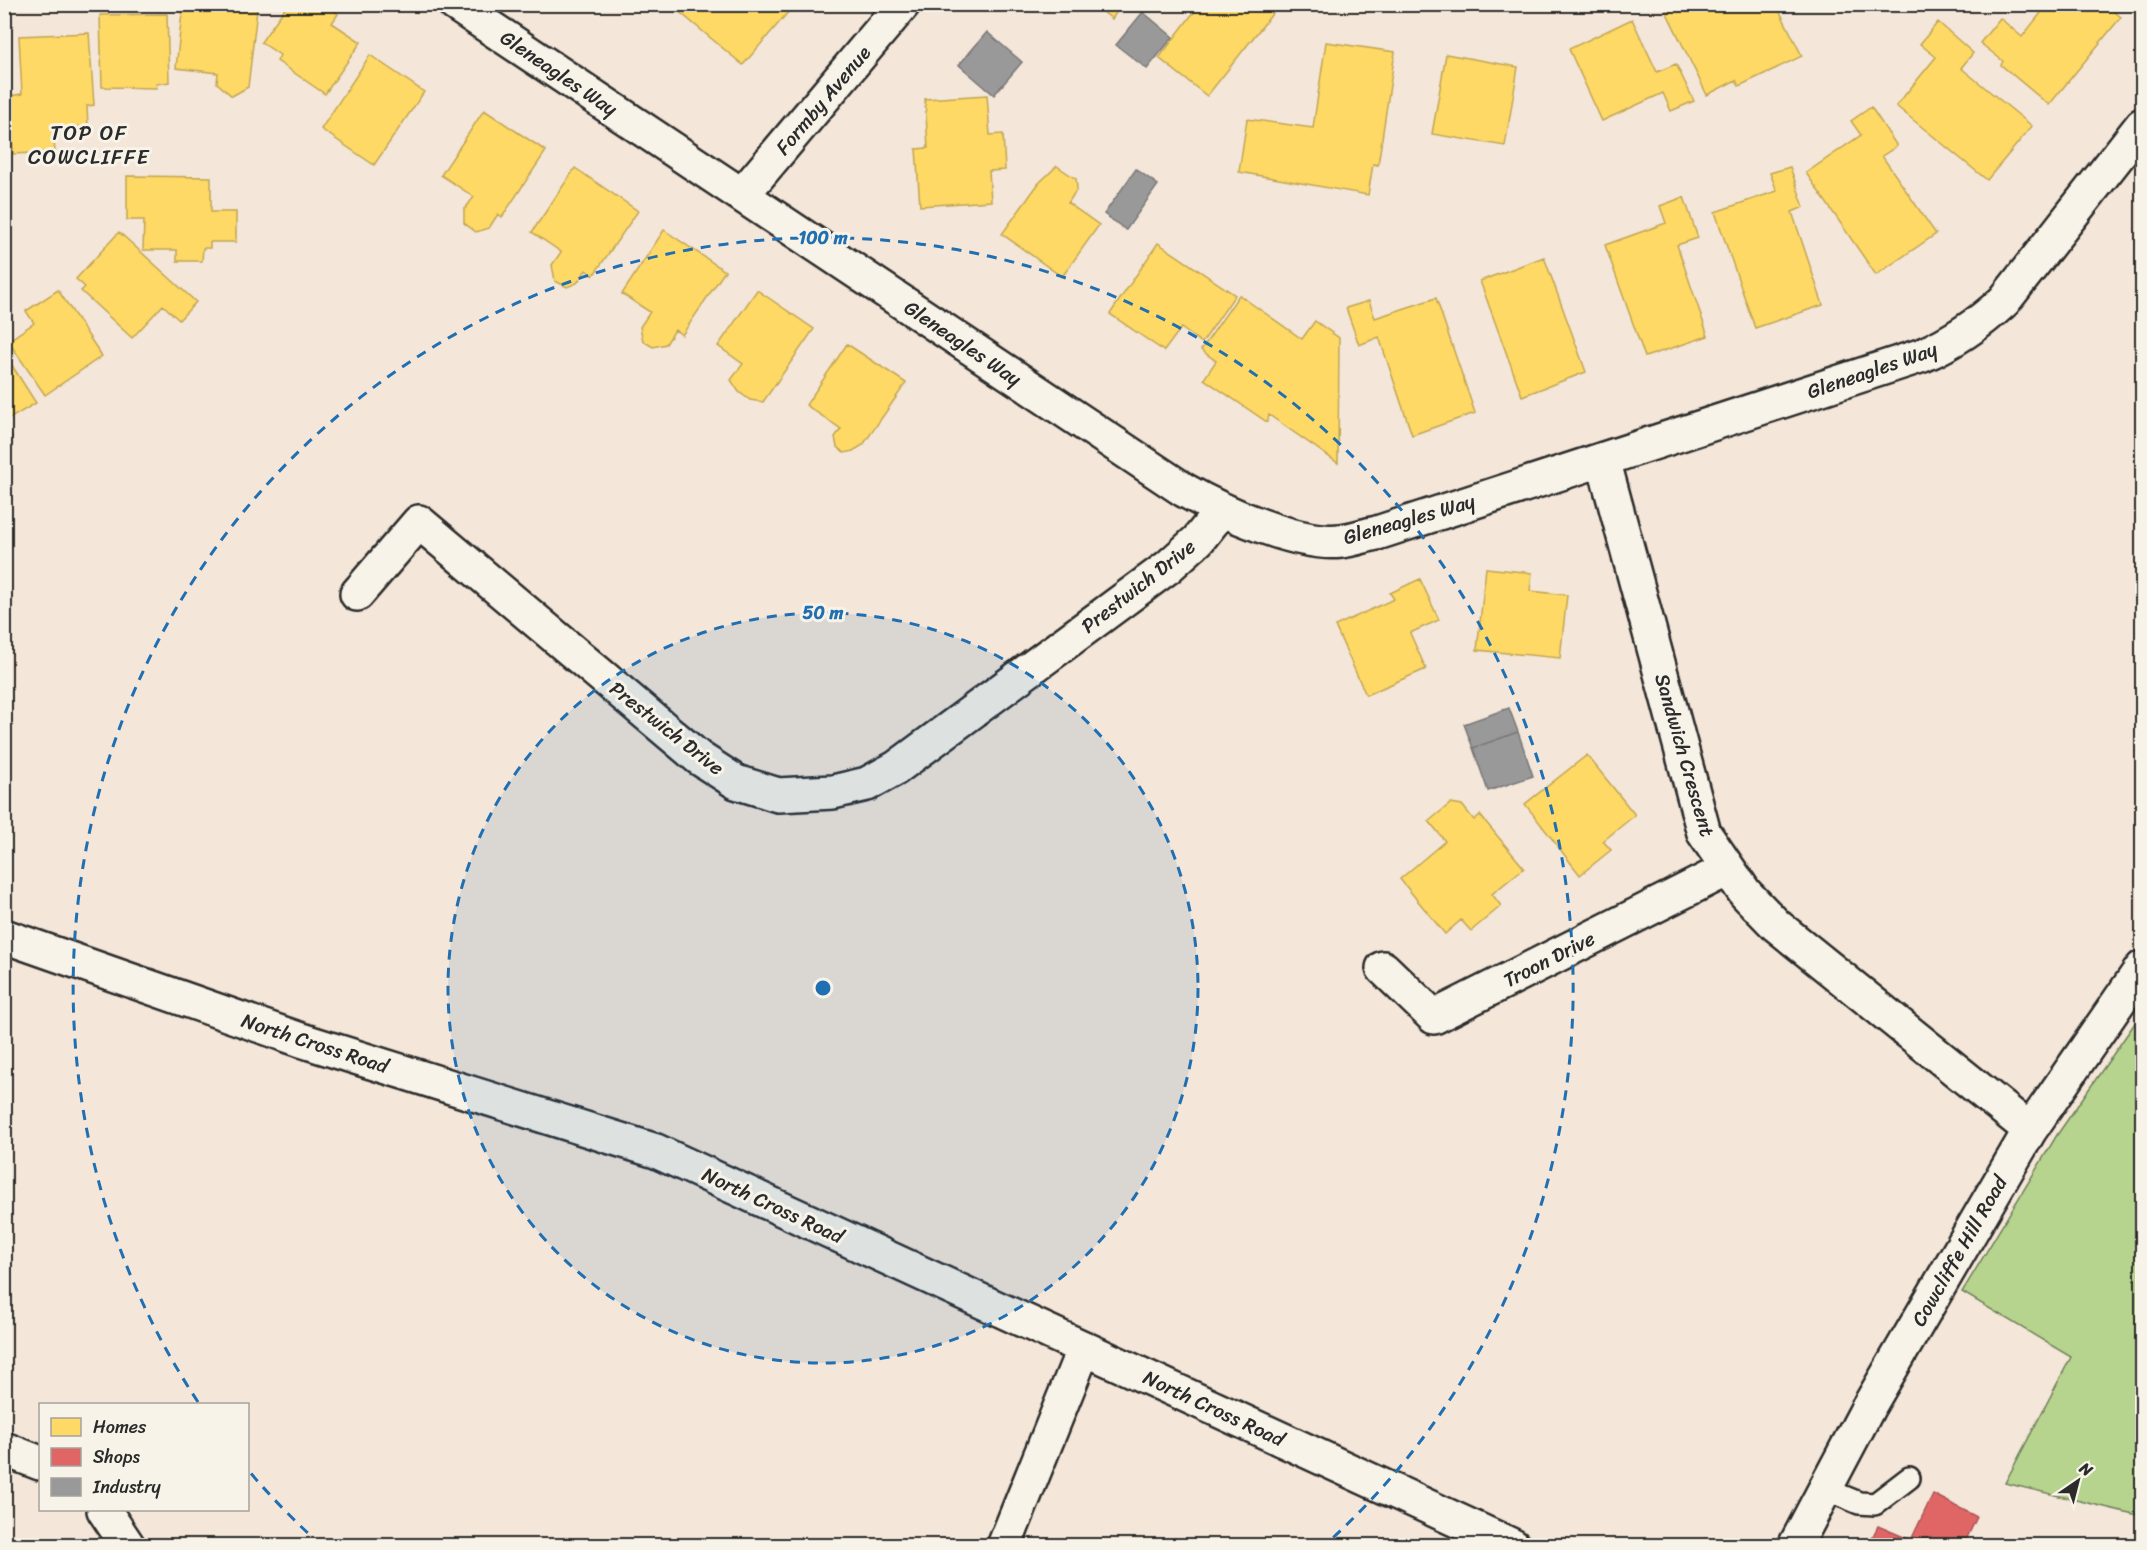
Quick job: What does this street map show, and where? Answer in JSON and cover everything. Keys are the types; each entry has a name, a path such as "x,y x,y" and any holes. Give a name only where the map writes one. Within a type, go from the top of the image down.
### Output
{"street":[{"name":"Gleneagles Way","path":"455,4 1184,490 1221,511 1304,538 1340,541 1377,533 1923,355 1951,343 1979,324 2004,301 2142,125"},
{"name":"Formby Avenue","path":"742,195 903,4"},
{"name":"Sandwich Crescent","path":"1603,459 1704,833 1745,893 1776,925 2030,1130"},
{"name":"Prestwich Drive","path":"357,594 419,522 699,758 736,782 778,795 833,792 867,784 896,768 1168,567 1198,540 1221,511"},
{"name":"Troon Drive","path":"1383,968 1434,1017 1728,869"},
{"name":"North Cross Road","path":"4,936 301,1040 656,1151 1513,1545"},
{"name":"Cowcliffe Hill Road","path":"1795,1545 1868,1408 2030,1130 2142,968"},
{"path":"1004,1545 1084,1348"},
{"path":"4,1449 39,1463"},
{"path":"105,1511 128,1545"}],"lane":[{"path":"1825,1489 1859,1503 1875,1504 1909,1478"}],"green space":[{"path":"2142,1013 2142,1516 2005,1483 2071,1357 1962,1292 2057,1135"}],"building: Homes":[{"path":"183,4 257,10 248,87 232,96 217,83 218,73 176,68"},
{"path":"288,4 324,4 338,14 332,23 361,42 325,94 277,61 280,55 261,42"},
{"path":"670,4 795,4 743,65"},
{"path":"1093,4 1122,4 1112,19"},
{"path":"1200,4 1271,4 1276,9 1207,96 1159,58"},
{"path":"1679,4 1776,4 1802,56 1739,86 1736,80 1707,95 1666,11"},
{"path":"2048,4 2105,4 2121,17 2049,105 2001,65 2003,61 1980,43 2000,18 2022,37"},
{"path":"167,14 169,82 156,84 157,88 102,87 100,15"},
{"path":"1632,19 1657,72 1676,64 1694,101 1671,111 1663,93 1602,121 1569,49"},
{"path":"1938,22 1973,53 1961,68 2032,126 1987,180 1896,106 1936,57 1920,44"},
{"path":"89,33 94,105 87,106 88,126 53,129 55,152 13,154 9,96 22,94 19,36"},
{"path":"1326,42 1395,52 1378,165 1373,164 1368,195 1239,172 1247,119 1313,128"},
{"path":"1446,54 1518,67 1505,146 1432,134"},
{"path":"370,55 424,92 374,165 321,129"},
{"path":"987,95 990,135 1003,134 1005,170 989,171 991,201 920,206 916,149 928,148 925,99"},
{"path":"1871,107 1897,146 1882,156 1936,234 1876,275 1806,173 1861,135 1851,121"},
{"path":"484,110 546,151 502,217 498,214 489,228 476,232 464,223 464,210 474,197 441,175"},
{"path":"1057,166 1076,179 1077,189 1068,203 1099,225 1062,277 1002,234 1039,183"},
{"path":"1790,167 1804,207 1792,212 1823,305 1755,328 1715,212 1777,191 1770,173"},
{"path":"575,168 638,211 593,276 586,270 577,283 567,287 555,281 552,265 561,252 532,232"},
{"path":"127,176 211,177 211,212 236,212 236,242 210,242 210,248 203,248 202,261 177,261 177,250 143,250 144,220 127,220"},
{"path":"1684,197 1698,238 1677,245 1708,336 1645,357 1605,245 1666,223 1660,206"},
{"path":"664,230 725,271 682,335 675,330 666,344 653,347 643,341 640,327 650,312 622,294"},
{"path":"119,232 196,302 179,320 163,305 132,338 81,291 85,287 76,279"},
{"path":"1158,243 1235,295 1202,343 1181,328 1164,351 1110,314"},
{"path":"1544,257 1586,372 1522,396 1480,281"},
{"path":"58,290 102,356 45,395 8,341 34,323 26,311"},
{"path":"757,290 814,329 763,402 750,400 739,392 731,380 743,364 718,346"},
{"path":"1239,295 1302,339 1315,321 1339,338 1338,463 1269,415 1267,422 1204,379 1216,361 1201,350"},
{"path":"1436,298 1475,413 1412,435 1379,337 1359,345 1346,308 1369,301 1375,318"},
{"path":"847,344 906,383 863,445 844,453 837,447 835,437 841,429 806,405"},
{"path":"4,353 36,403 4,422"},
{"path":"4,424 12,436 11,444 4,448"},
{"path":"1486,568 1532,573 1530,591 1567,595 1560,658 1477,650"},
{"path":"1420,579 1439,620 1410,633 1426,669 1366,695 1335,626 1394,599 1390,593"},
{"path":"1587,755 1635,815 1603,841 1611,850 1580,875 1525,804"},
{"path":"1451,803 1462,805 1474,820 1480,815 1524,868 1492,894 1501,906 1471,931 1461,920 1445,934 1400,879 1445,841 1429,821"}],"building: Shops":[{"path":"1933,1494 1977,1517 1963,1546 1868,1546 1878,1526 1911,1540"}],"building: Industry":[{"path":"1143,12 1173,37 1147,69 1116,45"},
{"path":"987,32 1022,62 994,95 959,65"},
{"path":"1136,169 1158,185 1126,230 1104,214"},
{"path":"1509,708 1518,732 1473,748 1464,724"},
{"path":"1518,732 1533,776 1488,791 1473,748"}],"district":[{"name":"TOP OF COWCLIFFE","path":"89,145"}]}
